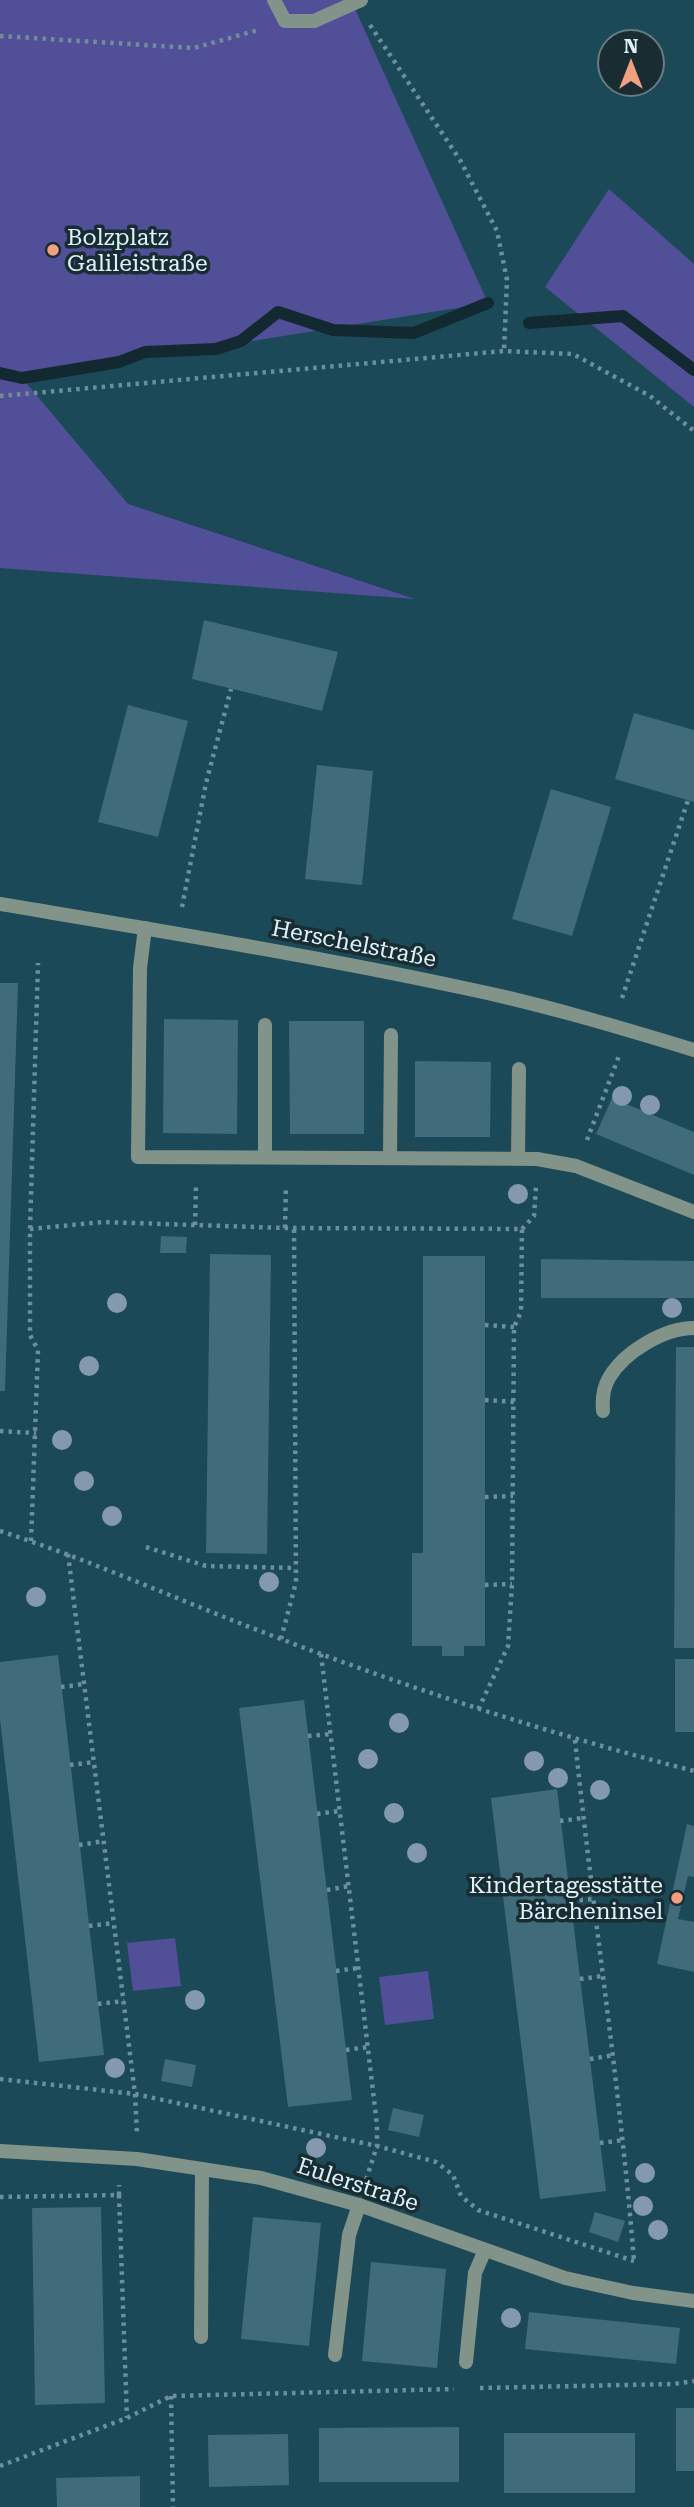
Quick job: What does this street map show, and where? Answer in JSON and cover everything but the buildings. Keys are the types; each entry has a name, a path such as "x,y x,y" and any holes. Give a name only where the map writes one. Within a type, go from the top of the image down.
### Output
{"street":[{"path":"274,0 285,21 314,21 359,2"},
{"name":"Herschelstraße","path":"0,904 178,932 466,988 629,1030 694,1051"},
{"path":"145,928 140,968 138,1157 537,1160 576,1166 694,1212"},
{"path":"265,1026 265,1157"},
{"path":"390,1158 391,1034"},
{"path":"518,1159 519,1069"},
{"path":"603,1411 602,1396 609,1378 627,1359 649,1340 694,1328"},
{"name":"Eulerstraße","path":"0,2151 120,2158 261,2178 359,2205 565,2278 633,2293 694,2301"},
{"path":"201,2337 202,2169"},
{"path":"335,2355 349,2235 359,2205"},
{"path":"466,2361 475,2273 485,2250"}],"path":[{"path":"359,2 460,160 497,231 507,280 503,351"},
{"path":"0,36 194,48 285,21"},
{"path":"0,396 503,351 573,354 650,396 694,431"},
{"path":"178,932 206,783 231,689"},
{"path":"613,1026 688,800"},
{"path":"31,1541 38,1350 30,1335 30,1229 38,963"},
{"path":"576,1166 629,1030"},
{"path":"195,1225 196,1157"},
{"path":"285,1228 287,1157"},
{"path":"478,1710 508,1646 512,1584 514,1327 522,1312 522,1229 534,1216 537,1160"},
{"path":"30,1229 103,1222 285,1228 522,1229"},
{"path":"281,1639 296,1582 295,1228"},
{"path":"485,1325 514,1327"},
{"path":"485,1401 514,1402"},
{"path":"0,1431 36,1433"},
{"path":"485,1497 513,1496"},
{"path":"0,1531 67,1553 281,1639 478,1710 575,1740 694,1771"},
{"path":"146,1547 206,1566 296,1568"},
{"path":"67,1553 135,2094 137,2160"},
{"path":"485,1585 512,1584"},
{"path":"321,1654 377,2125 377,2146 359,2205"},
{"path":"61,1687 84,1684"},
{"path":"308,1736 330,1734"},
{"path":"575,1740 592,1899 624,2140 635,2261 633,2293"},
{"path":"70,1765 94,1762"},
{"path":"317,1814 340,1811"},
{"path":"561,1821 583,1818"},
{"path":"79,1845 104,1841"},
{"path":"327,1890 349,1886"},
{"path":"571,1901 592,1899"},
{"path":"89,1926 114,1923"},
{"path":"336,1971 358,1968"},
{"path":"580,1979 603,1976"},
{"path":"98,2004 124,2001"},
{"path":"346,2050 368,2047"},
{"path":"590,2059 614,2055"},
{"path":"0,2079 135,2094 377,2146 436,2162 453,2175 461,2196 478,2210 635,2261"},
{"path":"600,2143 624,2140"},
{"path":"120,2158 127,2418"},
{"path":"0,2197 119,2195"},
{"path":"471,2388 674,2384 694,2381"},
{"path":"0,2466 127,2418 171,2396 458,2388"},
{"path":"171,2396 173,2507"}],"shaded area":[{"path":"0,0 351,0 488,303 22,378 128,504 415,599 0,568"},
{"path":"609,189 694,264 694,407 545,287"},
{"path":"175,1938 181,1986 133,1991 127,1943"},
{"path":"428,1971 434,2019 385,2025 379,1977"}],"waterway":[{"path":"0,373 22,378 119,362 145,352 216,349 241,341 278,312 333,330 414,333 488,303"},
{"path":"529,323 623,316 694,370"}],"place":[{"name":"Bolzplatz Galileistraße","path":"53,250"},
{"name":"Kindertagesstätte Bärcheninsel","path":"677,1898"}]}
